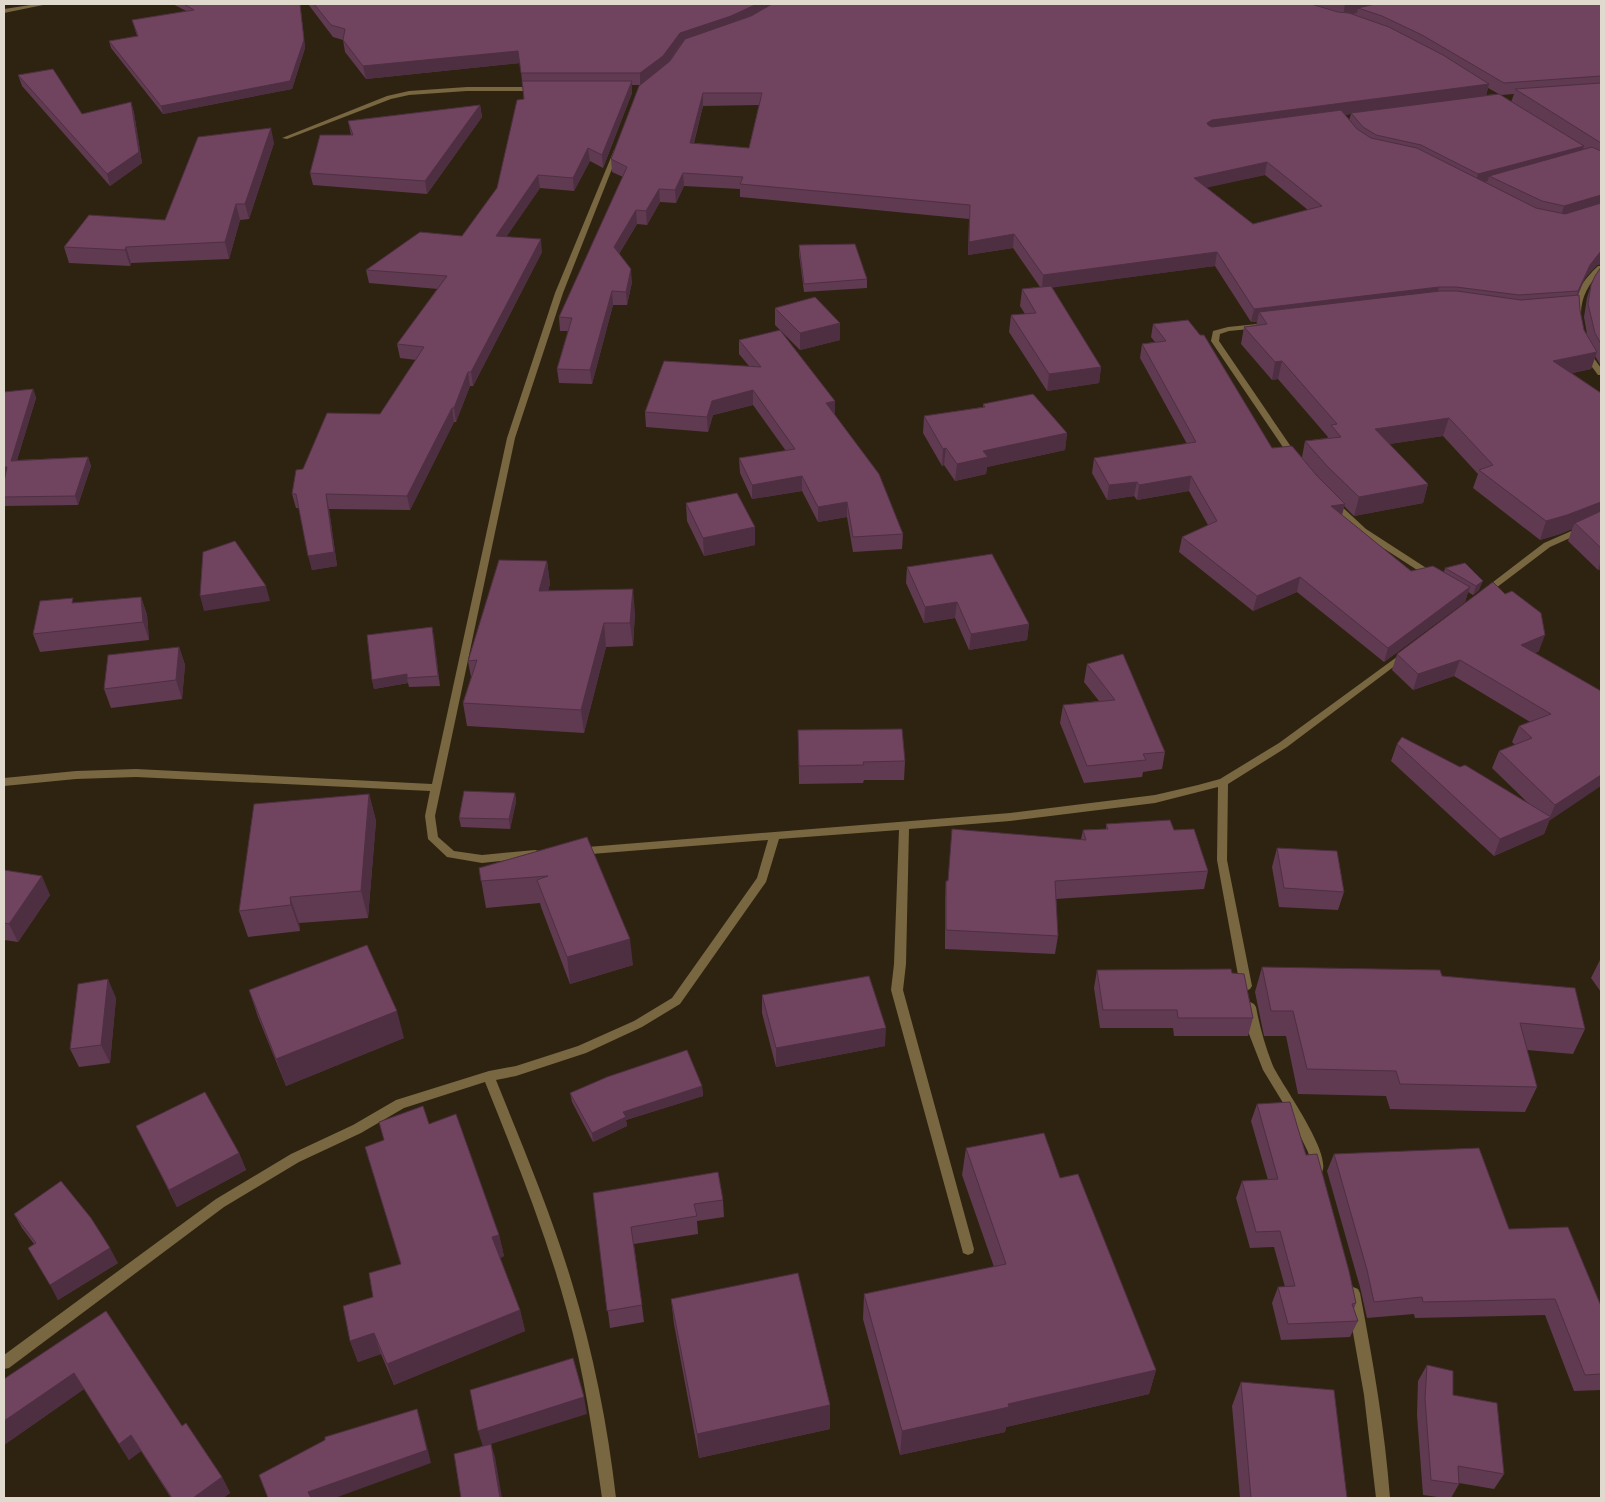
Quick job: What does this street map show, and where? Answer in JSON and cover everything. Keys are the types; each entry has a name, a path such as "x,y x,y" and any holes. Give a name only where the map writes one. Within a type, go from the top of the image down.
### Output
{"street":[{"path":"4,11 46,4"},
{"path":"284,138 388,97 402,94 467,88 543,89"},
{"path":"540,854 482,859 451,854 433,839 430,816 511,438 559,293 620,140"},
{"path":"1578,326 1576,308 1586,284 1601,268"},
{"path":"1568,309 1576,308"},
{"path":"1267,324 1228,329 1216,334 1215,341 1289,451 1302,466"},
{"path":"1582,343 1585,351 1601,373"},
{"path":"1327,496 1362,531 1442,582"},
{"path":"1481,595 1546,546 1601,521"},
{"path":"570,852 1010,817 1155,799 1198,789 1223,782 1283,745 1410,650"},
{"path":"4,782 76,775 136,773 435,788"},
{"path":"1223,782 1222,860 1256,1034 1269,1070 1294,1108 1310,1143 1322,1181"},
{"path":"904,825 900,964 897,990 968,1249"},
{"path":"4,1363 220,1203 295,1158 357,1129 400,1104 489,1076 516,1071 582,1050 638,1024 676,1001 762,879 775,836"},
{"path":"489,1076 542,1210 574,1312 594,1398 609,1498"},
{"path":"1349,1277 1365,1351 1383,1498"}],"building":[{"path":"184,4 300,4 304,40 290,81 161,106 109,41 138,36 132,20 194,10"},
{"path":"314,4 757,4 731,16 680,33 663,56 640,73 521,73 518,51 363,66 343,40 345,29 331,25"},
{"path":"772,4 1311,4 1338,12 1349,13 1389,27 1443,55 1489,84 1212,120 1207,123 1208,125 1212,127 1341,110 1357,129 1371,138 1417,148 1536,208 1565,214 1601,203 1601,251 1590,265 1578,291 1519,295 1456,287 1439,287 1254,309 1217,252 1043,275 1014,234 969,242 970,205 740,184 743,177 683,173 675,190 659,189 646,211 636,210 614,247 631,269 626,292 612,291 590,370 557,369 572,318 559,317 627,167 611,159 639,86 670,61 685,39 751,16","holes":["703,93 762,93 749,148 690,143","1267,162 1322,206 1253,224 1194,178"]},
{"path":"1375,4 1601,4 1601,76 1504,83 1422,35 1382,16 1358,8"},
{"path":"53,69 82,114 131,102 139,152 107,174 18,75"},
{"path":"522,81 632,81 602,155 588,148 573,178 538,175 496,236 541,239 471,372 468,372 454,408 452,408 407,496 326,494 334,552 308,556 296,494 292,494 296,470 303,469 327,413 380,414 424,347 397,344 447,276 366,270 420,232 462,236 497,188 517,100 524,99"},
{"path":"1601,83 1601,143 1515,89"},
{"path":"1499,94 1584,146 1478,174 1421,145 1376,135 1363,127 1351,113"},
{"path":"480,105 425,181 310,173 320,135 353,135 348,121"},
{"path":"271,128 245,204 236,204 225,242 126,247 125,250 64,247 89,215 165,220 198,137"},
{"path":"1592,147 1601,151 1601,195 1564,206 1542,201 1489,176"},
{"path":"855,244 867,279 804,284 799,245"},
{"path":"1601,267 1601,344 1595,333 1588,304 1591,285"},
{"path":"1051,286 1101,367 1049,374 1011,315 1036,313 1022,289"},
{"path":"1440,291 1457,291 1521,300 1579,295 1584,330 1597,352 1553,361 1601,393 1601,502 1546,521 1479,470 1493,465 1449,418 1375,429 1428,484 1359,497 1327,466 1305,441 1341,437 1331,425 1337,424 1282,361 1275,362 1244,327 1267,324 1259,312"},
{"path":"815,297 840,323 800,333 775,308"},
{"path":"1188,320 1200,335 1204,335 1272,448 1292,446 1318,477 1345,504 1331,506 1411,571 1433,566 1470,587 1388,648 1300,577 1257,596 1182,537 1217,521 1191,476 1139,485 1137,482 1109,485 1094,458 1196,442 1142,344 1166,341 1153,324"},
{"path":"780,330 835,401 826,403 879,474 903,534 853,537 847,502 818,507 802,476 752,485 739,458 795,449 753,390 712,401 707,417 645,412 664,361 761,367 739,340"},
{"path":"33,389 11,461 88,457 75,496 4,497 7,467 4,467 4,392"},
{"path":"1033,394 1067,433 983,451 988,457 957,464 946,448 943,449 924,416 985,407 983,404"},
{"path":"737,493 755,527 703,538 686,503"},
{"path":"1601,511 1601,548 1575,523"},
{"path":"235,541 266,586 200,596 203,552"},
{"path":"992,554 1029,624 971,634 957,602 925,607 907,567"},
{"path":"499,560 547,561 539,591 633,589 630,623 604,623 581,710 463,703 477,660 468,661"},
{"path":"1465,563 1483,581 1476,586 1445,568"},
{"path":"1493,582 1505,594 1512,591 1541,613 1545,635 1521,645 1601,691 1601,775 1555,805 1499,751 1532,738 1519,726 1551,714 1460,660 1418,674 1397,654"},
{"path":"141,597 143,622 33,634 40,601 73,598 72,603"},
{"path":"432,627 438,676 407,678 407,674 372,680 367,635"},
{"path":"179,647 176,680 104,689 108,655"},
{"path":"1123,654 1165,752 1143,754 1146,760 1087,766 1063,705 1115,700 1087,664"},
{"path":"902,729 905,761 863,762 864,765 799,766 798,730"},
{"path":"1402,737 1460,767 1465,765 1551,817 1500,839 1397,744"},
{"path":"464,791 515,793 509,819 459,818"},
{"path":"369,794 361,891 290,897 291,905 239,911 254,804"},
{"path":"1170,820 1174,830 1194,829 1208,871 1055,881 1058,936 946,930 946,881 948,881 952,829 1086,840 1083,830 1108,829 1106,824"},
{"path":"587,837 630,939 567,957 537,880 548,876 481,881 479,868"},
{"path":"1277,848 1337,851 1344,892 1284,888"},
{"path":"4,870 42,876 9,924 4,923"},
{"path":"367,945 397,1011 276,1059 249,990"},
{"path":"1262,967 1440,970 1442,976 1575,988 1585,1029 1520,1023 1537,1087 1400,1084 1396,1071 1307,1069 1293,1011 1271,1011"},
{"path":"1231,969 1232,973 1244,974 1253,1018 1178,1018 1177,1010 1103,1010 1097,970"},
{"path":"869,976 886,1028 776,1048 762,995"},
{"path":"108,979 101,1045 70,1049 78,984"},
{"path":"687,1050 702,1086 623,1112 626,1117 592,1133 570,1093 607,1077"},
{"path":"205,1092 239,1153 169,1190 136,1126"},
{"path":"1290,1102 1306,1155 1317,1154 1349,1271 1356,1303 1352,1304 1358,1321 1288,1324 1278,1287 1295,1286 1280,1231 1256,1232 1242,1181 1278,1179 1257,1104"},
{"path":"423,1106 429,1124 456,1114 499,1235 492,1237 520,1310 387,1364 374,1333 350,1341 343,1306 373,1297 369,1273 401,1264 365,1147 384,1140 379,1122"},
{"path":"1044,1133 1060,1178 1078,1174 1156,1370 1008,1404 1009,1407 902,1431 864,1294 1006,1264 966,1148"},
{"path":"1479,1148 1509,1229 1568,1227 1601,1306 1601,1374 1585,1375 1555,1299 1423,1302 1422,1297 1374,1302 1367,1270 1334,1154"},
{"path":"718,1172 723,1200 694,1204 697,1216 631,1227 642,1305 607,1311 593,1193"},
{"path":"61,1181 91,1218 110,1248 50,1285 28,1248 36,1243 14,1214"},
{"path":"798,1273 830,1405 697,1434 671,1299"},
{"path":"106,1311 182,1426 186,1423 222,1477 193,1498 172,1498 131,1435 119,1444 74,1373 4,1421 4,1379"},
{"path":"573,1358 584,1397 478,1431 470,1390"},
{"path":"1427,1365 1453,1371 1453,1395 1497,1403 1504,1474 1458,1466 1459,1484 1431,1480 1425,1399"},
{"path":"1241,1382 1334,1390 1347,1498 1251,1498"},
{"path":"417,1409 427,1450 308,1492 311,1498 268,1498 259,1475 325,1440 325,1437"},
{"path":"491,1444 500,1498 461,1498 454,1454"}]}
